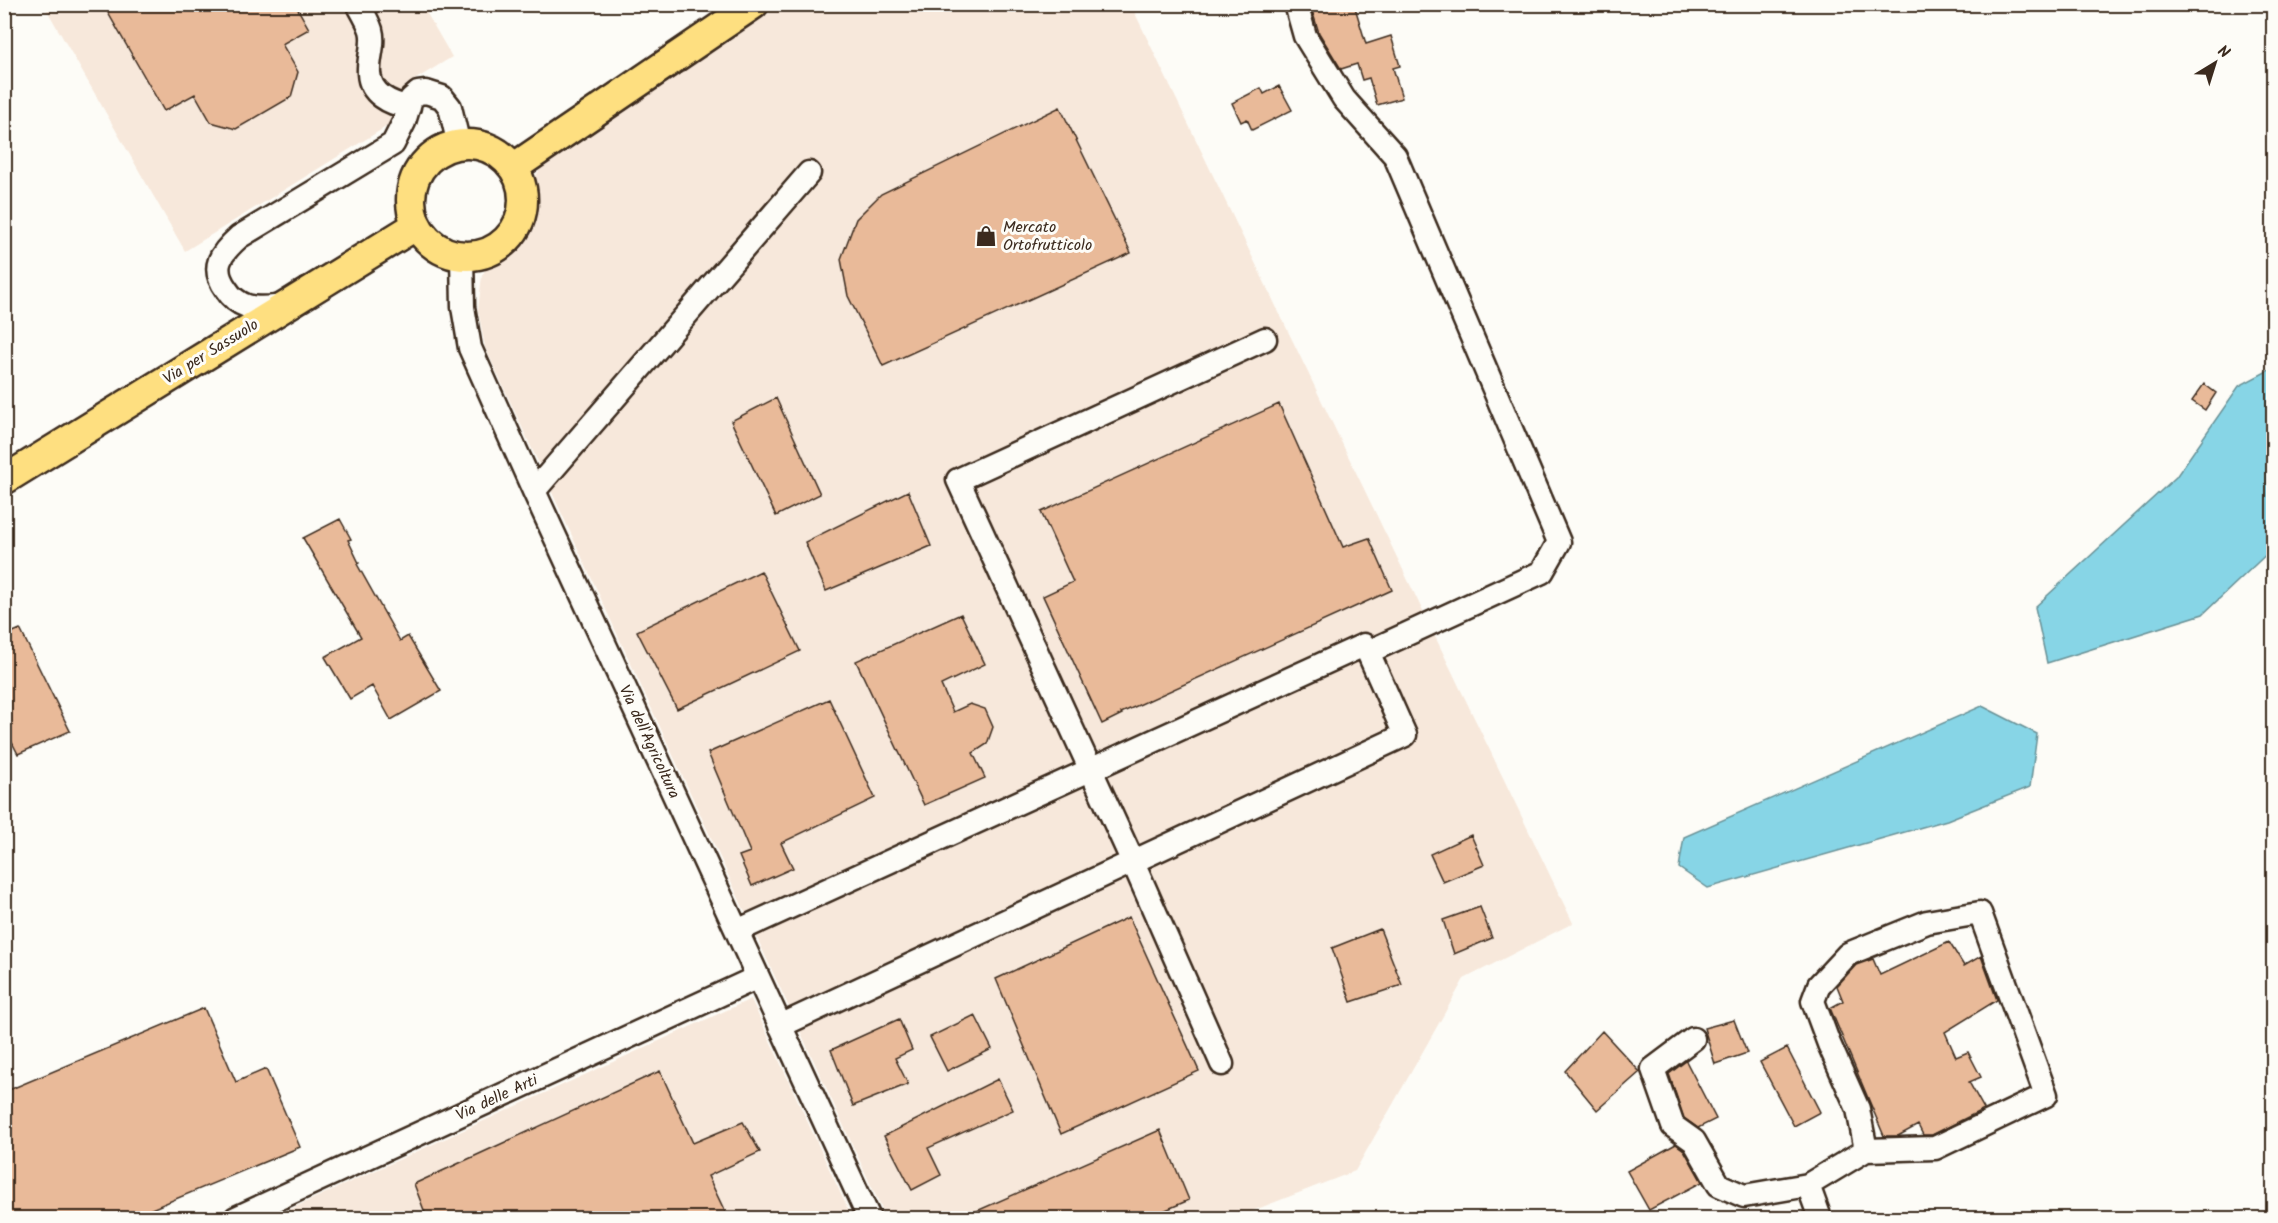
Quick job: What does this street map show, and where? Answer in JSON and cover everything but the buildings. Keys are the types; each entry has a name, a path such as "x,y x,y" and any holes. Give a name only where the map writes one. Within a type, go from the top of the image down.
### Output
{"main road":[{"path":"513,168 754,4"},
{"path":"459,145 474,145 489,149 513,168 520,182 523,198 522,214 516,229 506,241 493,250 478,255 462,256 448,253 425,237 417,225 412,209 412,191 418,174 428,160 442,150 459,145"},
{"name":"Via per Sassuolo","path":"4,480 417,225"}],"street":[{"path":"358,4 371,30 369,75 376,90 394,105 409,107"},
{"path":"1296,4 1305,36 1344,99 1395,156 1559,542 1542,572 1368,652"},
{"path":"285,306 250,307 238,302 220,281 218,264 222,254 239,237 393,144 404,122 411,99 418,93 432,92 442,97 450,107 459,145"},
{"path":"534,491 809,173"},
{"name":"Via dell'Agricoltura","path":"462,256 464,307 470,348 869,1218"},
{"path":"1222,1064 1133,862 958,480 1265,339"},
{"path":"737,931 1364,645 1368,652 1405,735 780,1026"},
{"path":"1693,1039 1653,1069 1673,1126 1694,1141 1719,1185 1744,1196 1808,1185 1866,1150 1935,1148 2046,1095 1980,913 1928,922 1848,954 1819,985 1813,1001 1858,1109 1866,1150"},
{"name":"Via delle Arti","path":"236,1218 758,977"},
{"path":"1808,1185 1820,1218"}],"shaded area":[{"path":"44,5 422,5 452,57 406,85 397,98 389,125 185,251"},
{"path":"782,5 1131,5 1573,923 1464,979 1355,1171 1234,1218 886,1218 485,347 478,310 482,275 488,266 519,242 528,227 533,207 536,176 541,167 558,149"},
{"path":"751,999 852,1218 271,1218"}],"water":[{"path":"2273,368 2273,548 2203,614 2047,663 2035,607 2176,477 2239,386"},
{"path":"1982,706 2037,734 2030,787 1947,820 1708,888 1679,868 1684,837"}],"place":[{"name":"Mercato Ortofrutticolo","path":"986,236"}]}
